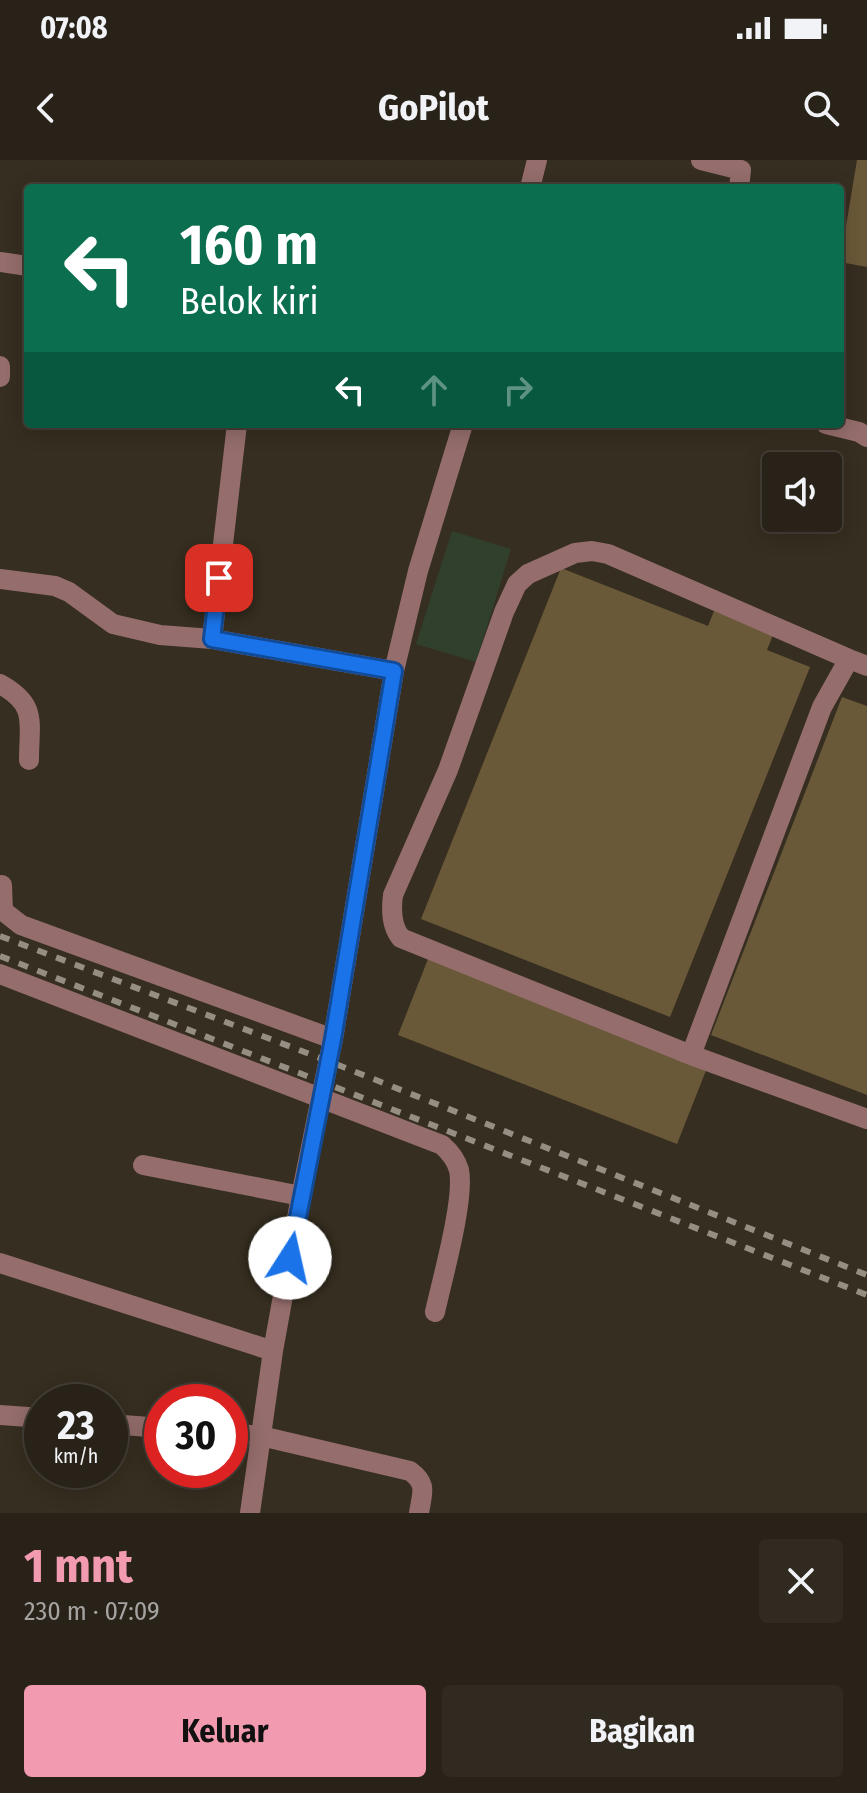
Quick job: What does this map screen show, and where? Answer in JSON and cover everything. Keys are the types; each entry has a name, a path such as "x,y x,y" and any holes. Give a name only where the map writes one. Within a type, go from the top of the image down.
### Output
{"street":[{"path":"531,184 537,160"},
{"path":"701,160 741,173"},
{"path":"0,262 24,265"},
{"path":"0,366 0,377"},
{"path":"212,639 237,428"},
{"path":"250,1513 273,1351 333,1039 394,671 418,571 462,428"},
{"path":"842,428 867,437"},
{"path":"691,1055 822,707 858,663 608,554 592,551 575,553 528,574 517,584 504,612 448,770 393,895 394,927 401,938 691,1055 867,1119"},
{"path":"0,579 55,586 69,592 113,624 160,635 212,639 394,671"},
{"path":"0,684 19,695 26,705 29,760"},
{"path":"2,885 3,911 21,925 333,1039"},
{"path":"0,974 442,1145 452,1154 460,1173 460,1193 435,1312"},
{"path":"143,1165 301,1196"},
{"path":"0,1263 273,1351"},
{"path":"0,1415 24,1417"},
{"path":"248,1435 410,1471 423,1486 419,1513"}],"green space":[{"path":"452,531 511,549 476,662 416,644"}],"building":[{"path":"857,160 867,160 867,267 844,263 844,238"},
{"path":"561,568 708,626 714,611 773,635 767,650 810,667 670,1017 421,919"},
{"path":"842,697 867,706 867,1095 711,1035"},
{"path":"428,959 707,1068 677,1144 398,1035"}],"railway":[{"path":"0,936 328,1061 867,1275"},
{"path":"0,956 867,1295"}],"route":[{"path":"219,578 212,639 394,671 333,1039 290,1258"}]}
